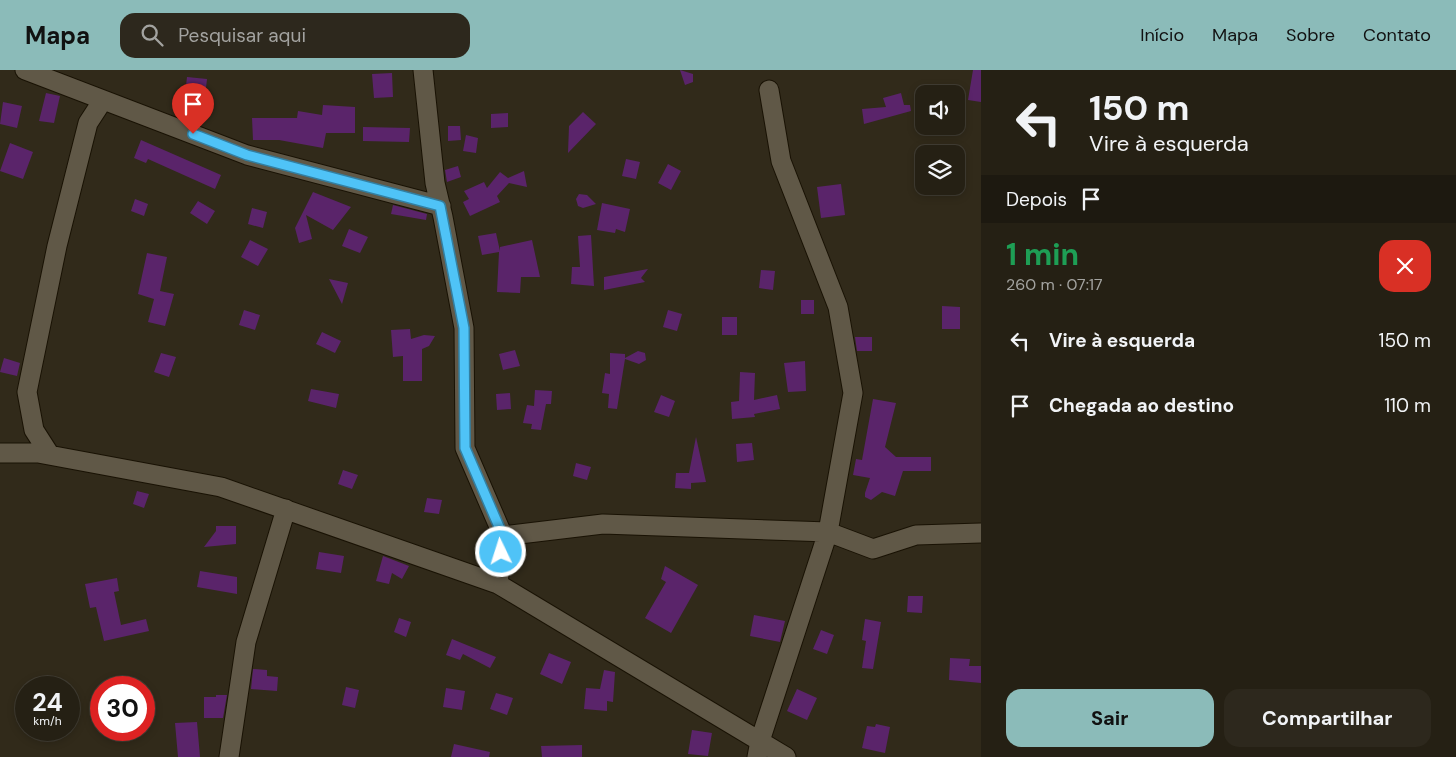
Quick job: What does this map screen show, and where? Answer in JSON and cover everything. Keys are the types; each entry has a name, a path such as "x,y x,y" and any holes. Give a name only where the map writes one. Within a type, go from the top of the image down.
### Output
{"street":[{"path":"25,70 247,155 440,206"},
{"path":"423,70 435,183 464,328 465,448 503,536 498,584"},
{"path":"758,749 828,532 853,393 838,307 781,162 769,90"},
{"path":"50,455 34,430 27,392 57,246 88,123 103,100"},
{"path":"0,453 38,452 221,487 498,584 758,749 786,757"},
{"path":"229,757 246,642 286,509"},
{"path":"503,536 602,524 828,532 873,549 916,535 981,533"}],"building":[{"path":"680,70 693,74 693,82 685,85"},
{"path":"973,70 981,70 981,102 968,100"},
{"path":"392,73 393,97 374,98 372,74"},
{"path":"187,77 207,79 205,97 185,95"},
{"path":"46,93 60,96 54,123 39,121"},
{"path":"901,93 904,105 910,105 911,111 864,124 862,109 886,107 883,98"},
{"path":"3,102 22,106 17,128 0,124"},
{"path":"323,105 355,107 355,133 326,133 323,148 279,140 253,140 252,118 297,118 298,111 322,115"},
{"path":"583,112 596,124 568,153 569,126"},
{"path":"508,113 508,127 491,128 491,114"},
{"path":"448,126 460,126 461,140 448,141"},
{"path":"363,127 410,128 409,142 363,141"},
{"path":"466,135 478,138 476,153 463,151"},
{"path":"141,140 221,175 215,189 148,159 146,163 134,158"},
{"path":"10,143 33,152 23,179 0,171"},
{"path":"626,159 640,162 636,179 622,176"},
{"path":"668,164 681,171 671,190 658,183"},
{"path":"458,166 461,177 447,182 445,170"},
{"path":"524,171 527,187 509,183 497,196 500,202 470,216 463,202 469,199 464,191 484,182 487,188 500,172 508,178"},
{"path":"841,184 845,215 821,218 817,187"},
{"path":"313,192 351,207 333,230 306,215 312,239 299,243 295,228"},
{"path":"579,194 587,195 596,204 583,208 578,206 576,199"},
{"path":"135,199 148,204 144,216 131,211"},
{"path":"198,201 215,211 207,224 190,213"},
{"path":"602,203 630,209 625,232 616,229 615,233 597,230"},
{"path":"393,205 427,214 426,220 391,214"},
{"path":"252,208 267,212 263,228 248,224"},
{"path":"349,229 368,237 360,253 342,246"},
{"path":"496,233 500,251 500,247 532,240 540,277 521,277 520,293 497,292 499,252 482,255 478,236"},
{"path":"591,235 594,286 571,284 572,267 580,267 578,236"},
{"path":"250,240 268,249 258,266 241,257"},
{"path":"147,253 167,257 160,291 174,294 165,326 148,322 154,299 138,294"},
{"path":"648,269 641,278 645,282 604,290 604,277"},
{"path":"761,270 775,271 773,290 759,288"},
{"path":"329,279 348,283 342,304"},
{"path":"801,300 814,300 814,314 801,314"},
{"path":"942,306 960,307 960,329 942,329"},
{"path":"244,310 260,315 255,330 239,325"},
{"path":"668,310 682,314 677,331 663,327"},
{"path":"722,317 737,317 737,335 722,335"},
{"path":"410,329 411,339 424,335 435,336 429,346 422,349 422,381 403,381 403,356 393,357 391,330"},
{"path":"322,332 341,341 335,353 316,344"},
{"path":"855,337 872,337 872,351 857,351"},
{"path":"515,350 520,366 503,370 499,354"},
{"path":"638,351 645,353 646,360 639,364 625,359 617,409 608,408 609,394 602,393 605,373 610,374 610,353 625,354 625,358"},
{"path":"161,353 176,357 169,377 154,372"},
{"path":"4,358 20,363 17,376 0,372"},
{"path":"805,361 806,391 788,392 784,363"},
{"path":"740,372 755,373 754,400 777,395 780,409 754,414 755,417 732,419 731,402 739,401"},
{"path":"311,389 339,394 336,408 308,401"},
{"path":"535,390 552,391 551,404 546,404 541,430 531,429 532,424 523,423 527,405 534,406"},
{"path":"510,393 511,409 497,410 496,394"},
{"path":"661,395 675,401 669,417 654,412"},
{"path":"873,399 896,403 885,447 896,457 931,457 931,471 903,471 895,496 882,492 871,500 865,497 870,478 853,475 856,459 862,460"},
{"path":"696,437 706,482 691,483 691,489 675,488 676,473 689,473"},
{"path":"752,443 754,460 737,462 736,444"},
{"path":"576,463 591,467 587,480 573,476"},
{"path":"343,470 358,475 352,489 338,484"},
{"path":"137,491 149,494 144,508 133,504"},
{"path":"427,498 442,500 439,514 424,512"},
{"path":"216,526 236,526 236,544 204,547 216,531"},
{"path":"319,552 344,556 341,573 316,569"},
{"path":"383,556 409,566 402,579 392,573 389,584 376,581"},
{"path":"665,566 698,585 671,633 645,618 666,582 661,579"},
{"path":"200,571 237,577 237,594 197,587"},
{"path":"117,578 119,591 114,592 121,625 146,619 149,631 104,641 96,607 90,608 85,584"},
{"path":"908,596 923,596 922,613 907,612"},
{"path":"754,615 785,621 780,642 750,636"},
{"path":"399,618 411,622 406,637 394,632"},
{"path":"865,619 881,622 873,669 862,668 866,641 862,640"},
{"path":"821,630 834,635 827,654 813,649"},
{"path":"452,639 496,657 490,668 463,654 460,660 446,655"},
{"path":"549,653 571,662 562,684 540,674"},
{"path":"950,658 970,659 969,666 981,666 981,683 949,680"},
{"path":"253,669 267,670 267,676 278,677 277,691 251,689"},
{"path":"604,670 615,672 613,702 607,701 607,711 584,709 586,688 600,689"},
{"path":"346,687 359,690 355,708 342,705"},
{"path":"446,688 465,691 462,710 443,707"},
{"path":"797,689 817,698 807,720 787,711"},
{"path":"496,693 513,698 507,715 490,709"},
{"path":"216,695 227,695 223,718 204,718 204,697 216,697"},
{"path":"197,722 200,757 178,757 175,723"},
{"path":"876,724 890,727 885,753 862,748 867,726 875,727"},
{"path":"692,730 712,733 708,756 688,754"},
{"path":"454,744 490,752 489,757 451,757"},
{"path":"582,745 582,757 542,757 541,746"}],"route":[{"path":"193,134 247,155 440,206 444,217 464,328 465,448 503,536 501,552"}]}
